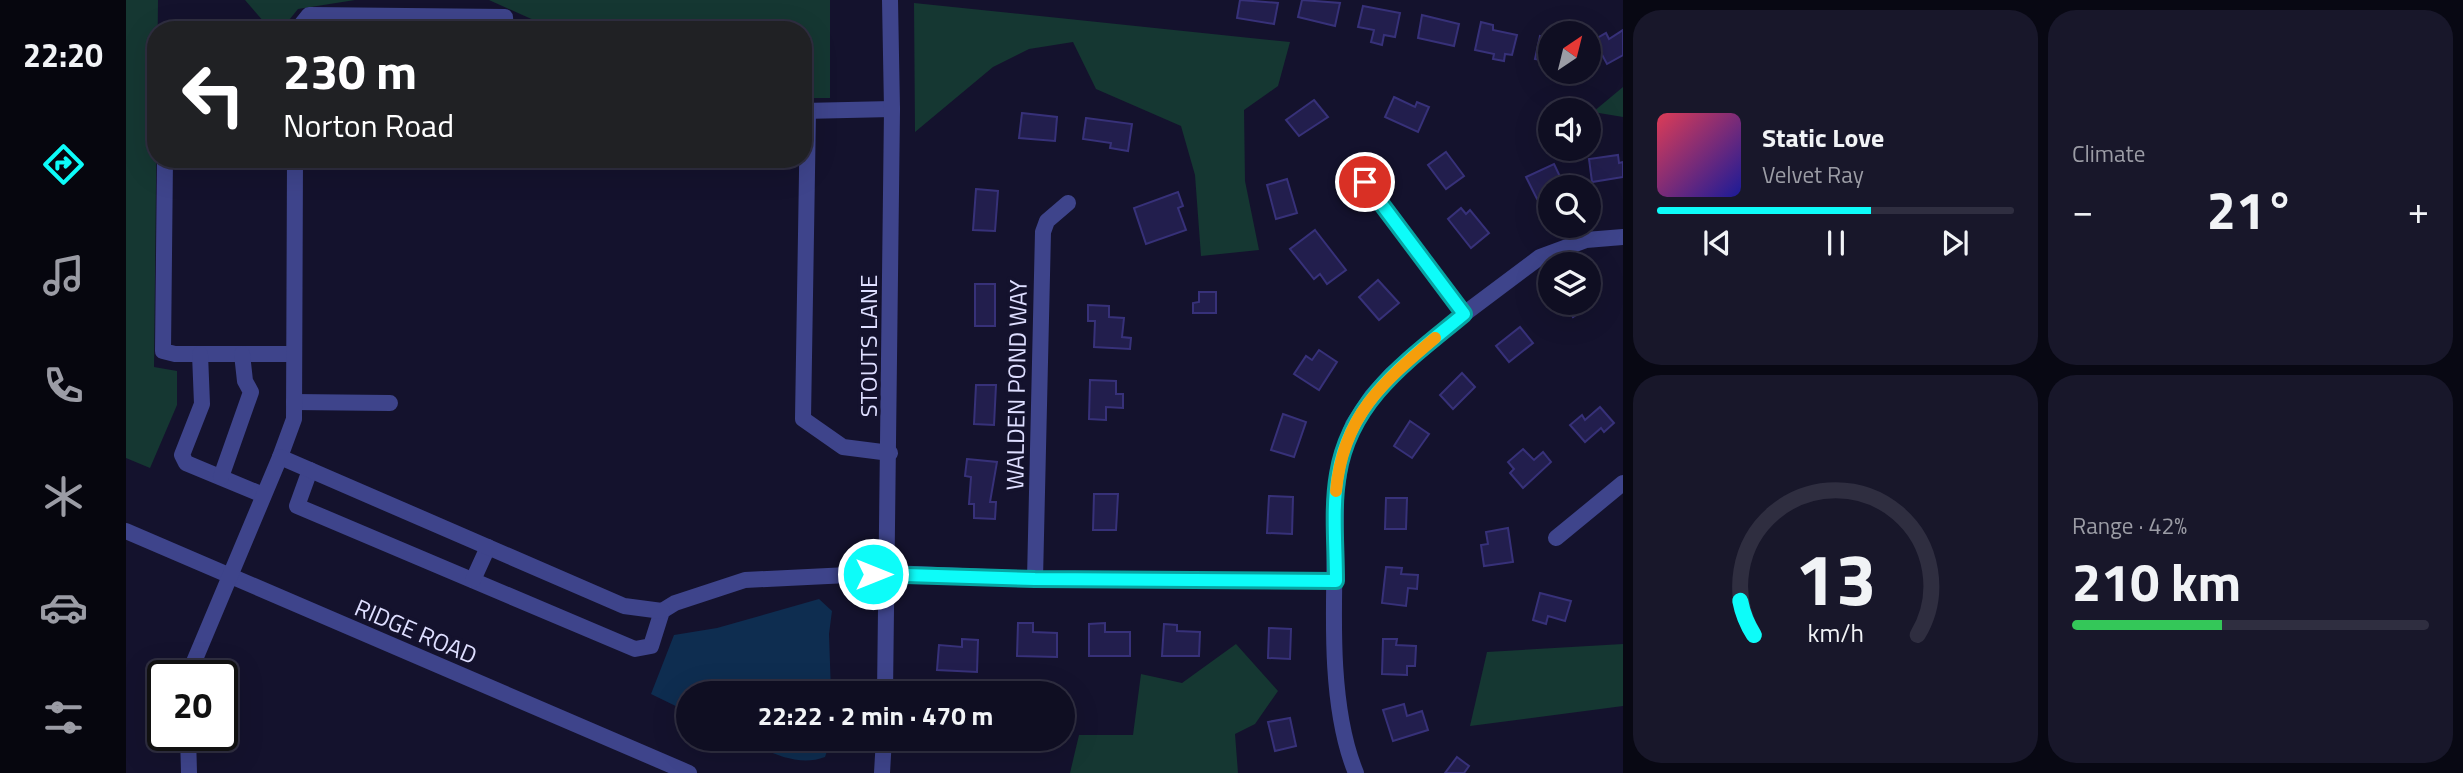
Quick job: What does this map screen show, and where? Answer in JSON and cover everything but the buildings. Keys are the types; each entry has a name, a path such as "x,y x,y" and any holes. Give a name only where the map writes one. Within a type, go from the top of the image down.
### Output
{"street":[{"name":"STOUTS LANE","path":"885,681 890,453 890,0"},
{"path":"304,21 309,15 505,17 505,21"},
{"path":"812,111 892,110"},
{"path":"165,168 163,351 200,354 294,354"},
{"path":"195,660 294,419 295,168"},
{"path":"805,168 803,419 843,447 890,453"},
{"path":"1365,182 1464,314"},
{"name":"WALDEN POND WAY","path":"1035,579 1043,232 1047,221 1068,203"},
{"path":"1356,773 1346,748 1337,707 1338,475 1353,425 1383,383 1464,314 1527,266 1555,250 1586,240 1623,237"},
{"path":"200,354 202,404 182,455 186,463 263,495"},
{"path":"221,477 251,392 245,381 242,354"},
{"path":"294,402 390,403"},
{"path":"280,457 624,607 662,611 675,603 746,580 889,573 1035,579 1336,581"},
{"path":"310,470 297,506 635,649 651,646 662,611"},
{"path":"1556,538 1623,483"},
{"name":"RIDGE ROAD","path":"126,531 688,773"},
{"path":"473,580 488,547"},
{"path":"188,751 189,773"},
{"path":"881,770 883,751"}],"green space":[{"path":"126,0 158,0 158,21 147,21 147,168 156,168 154,367 177,371 177,405 150,468 126,458"},
{"path":"245,0 355,0 298,9 288,21 263,21"},
{"path":"489,0 830,0 830,98 812,98 812,21 536,21"},
{"path":"914,3 1290,42 1278,86 1244,110 1245,181 1259,250 1201,256 1195,175 1181,126 1096,89 1073,42 1029,49 993,67 915,132"},
{"path":"1623,87 1623,117 1601,113 1601,105"},
{"path":"1236,644 1278,691 1255,724 1235,734 1238,773 1070,773 1079,735 1133,735 1141,674 1182,683"},
{"path":"1623,644 1623,706 1470,726 1487,652"}],"water":[{"path":"819,599 832,611 829,634 831,681 676,681 676,706 651,694 674,635 717,628"},
{"path":"769,751 827,751 825,757 814,760 782,757"}],"slow traffic":[{"path":"1336,491 1346,441 1362,410 1392,374 1435,338"}],"route":[{"path":"873,574 1035,579 1336,581 1336,493 1341,458 1353,425 1383,383 1464,314 1365,182"}]}
